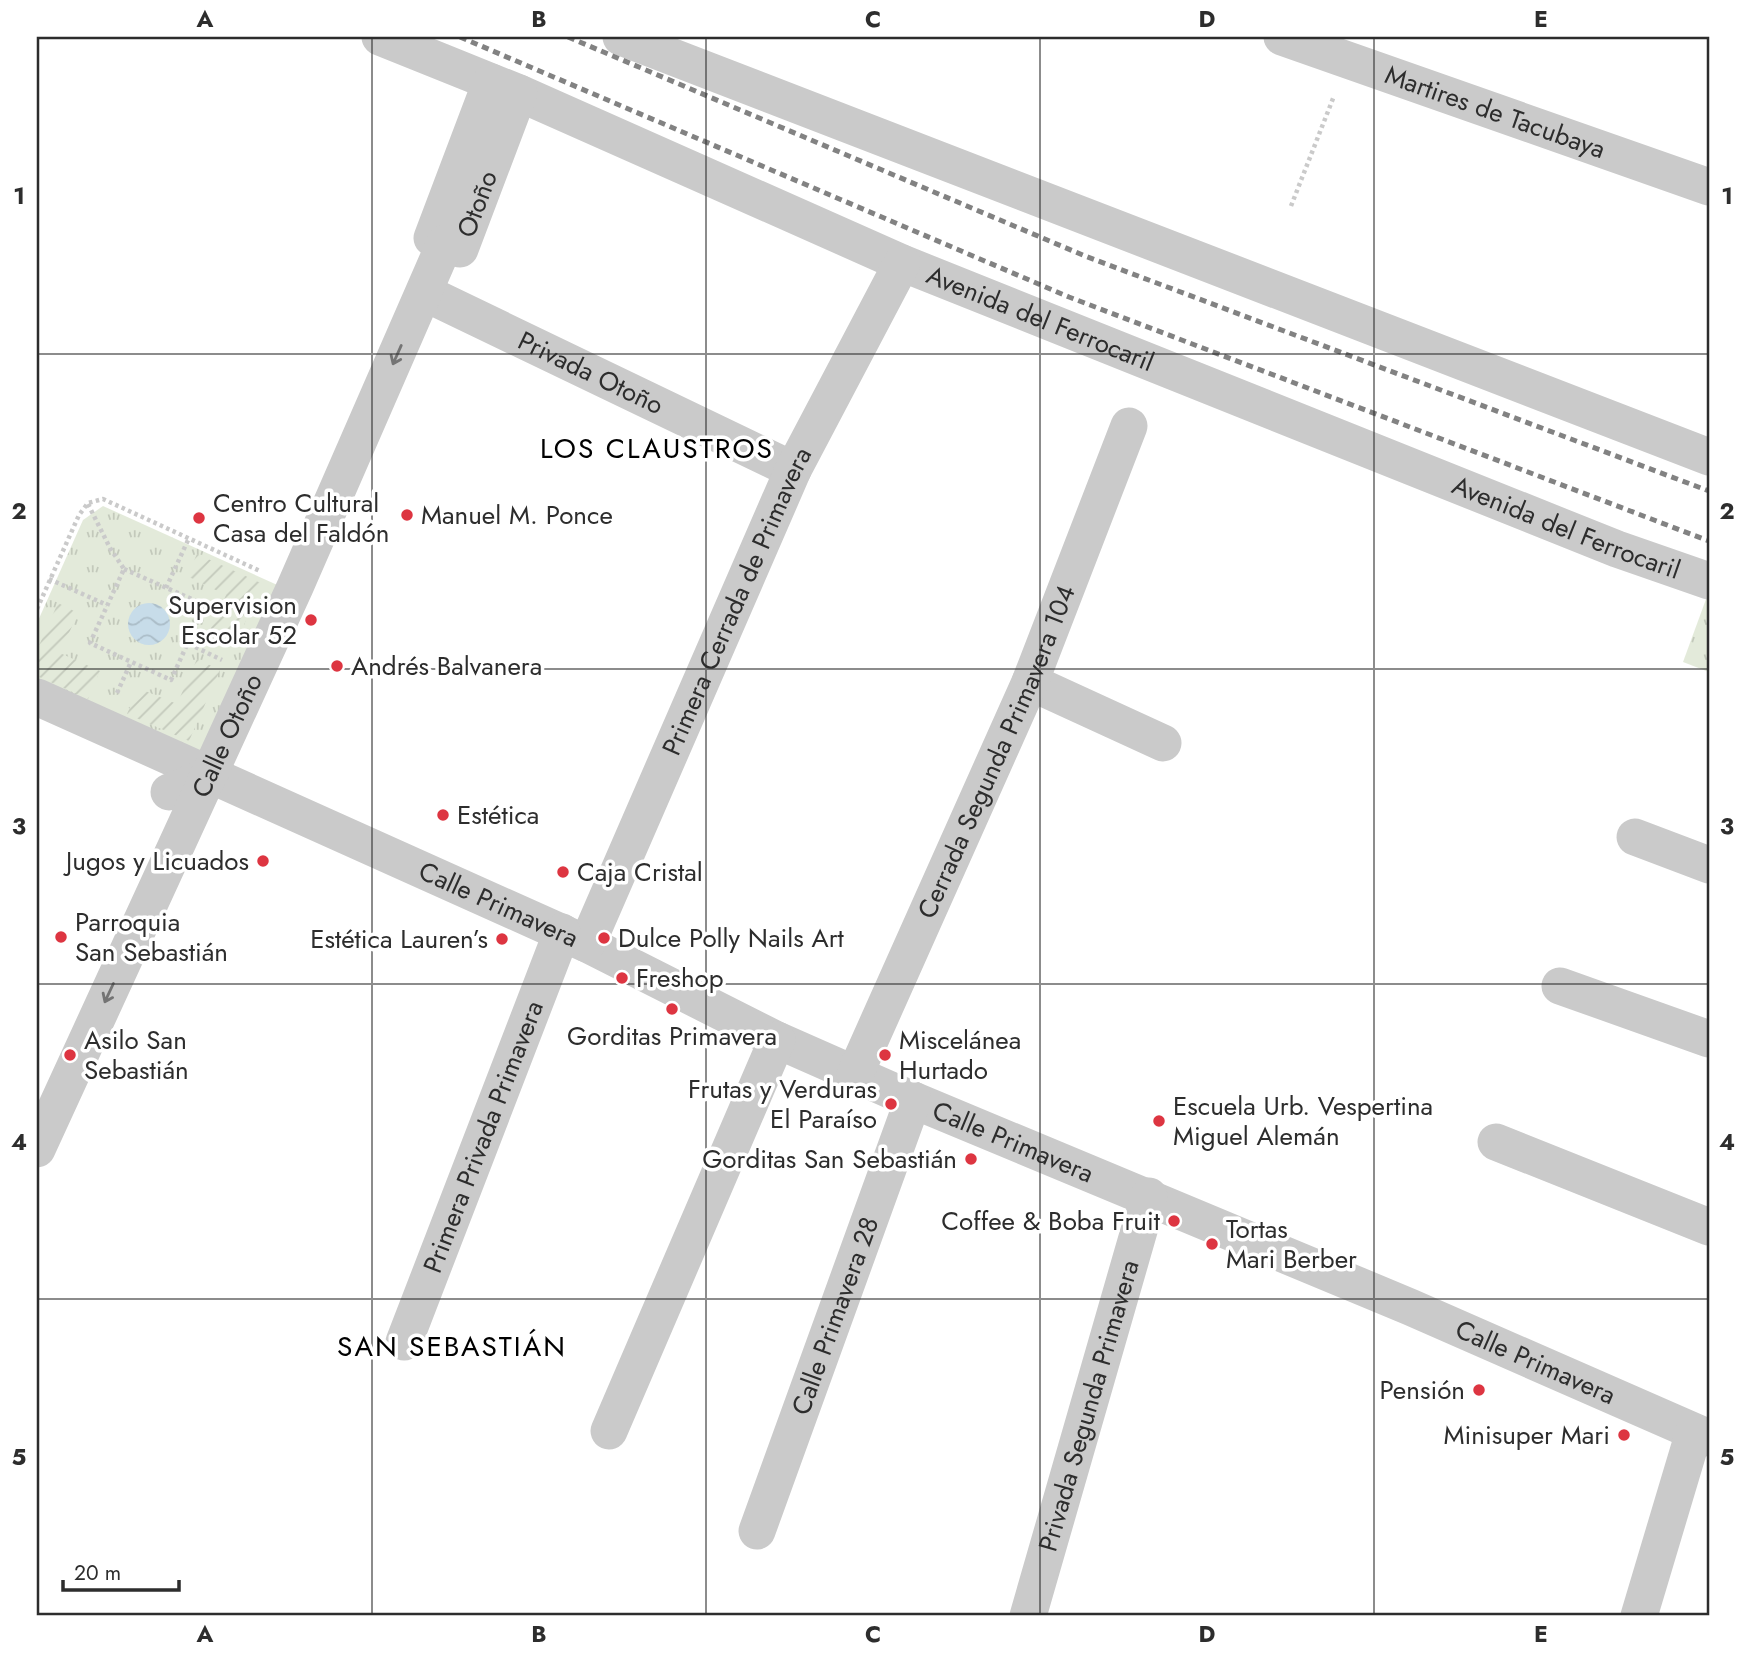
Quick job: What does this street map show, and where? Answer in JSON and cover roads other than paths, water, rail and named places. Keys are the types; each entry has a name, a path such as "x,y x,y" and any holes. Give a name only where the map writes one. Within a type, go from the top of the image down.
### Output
{"street":[{"name":"Avenida del Ferrocaril","path":"380,37 505,88 902,263 1617,549 1709,581"},
{"path":"621,37 1709,457"},
{"name":"Martires de Tacubaya","path":"1282,37 1709,187"},
{"name":"Otoño","path":"445,243 432,238 505,88"},
{"name":"Calle Otoño","path":"37,1149 295,587 445,243"},
{"name":"Primera Cerrada de Primavera","path":"575,938 793,471 902,263"},
{"name":"Privada Otoño","path":"425,293 793,471"},
{"name":"Cerrada Segunda Primavera 104","path":"855,1074 1030,682 1129,426"},
{"path":"1030,682 1163,743"},
{"name":"Calle Primavera","path":"37,697 575,938 777,1040 913,1100 1149,1196 1410,1307 1702,1435"},
{"path":"169,792 210,775"},
{"path":"1635,836 1709,865"},
{"name":"Primera Privada Primavera","path":"404,1342 575,938"},
{"path":"1560,986 1709,1039"},
{"path":"609,1431 777,1040"},
{"name":"Calle Primavera 28","path":"757,1531 913,1100"},
{"path":"1496,1142 1709,1227"},
{"name":"Privada Segunda Primavera","path":"1028,1616 1149,1196"},
{"path":"1639,1616 1702,1435"}],"water":[{"path":"149,603 164,609 170,624 164,639 149,645 134,639 128,624 134,609"}],"railway":[{"path":"460,37 1069,297 1709,541"},
{"path":"568,37 1085,256 1709,491"}],"place":[{"name":"Manuel M. Ponce","path":"407,515"},
{"name":"Centro Cultural Casa del Faldón","path":"199,518"},
{"name":"Supervision Escolar 52","path":"311,620"},
{"name":"Andrés Balvanera","path":"337,666"},
{"name":"Estética","path":"443,815"},
{"name":"Jugos y Licuados","path":"263,861"},
{"name":"Caja Cristal","path":"563,872"},
{"name":"Parroquia San Sebastián","path":"61,937"},
{"name":"Dulce Polly Nails Art","path":"604,938"},
{"name":"Estética Lauren’s","path":"502,939"},
{"name":"Freshop","path":"622,978"},
{"name":"Gorditas Primavera","path":"672,1009"},
{"name":"Asilo San Sebastián","path":"70,1055"},
{"name":"Miscelánea Hurtado","path":"885,1055"},
{"name":"Frutas y Verduras El Paraíso","path":"891,1104"},
{"name":"Escuela Urb. Vespertina Miguel Alemán","path":"1159,1121"},
{"name":"Gorditas San Sebastián","path":"971,1159"},
{"name":"Coffee & Boba Fruit","path":"1174,1221"},
{"name":"Tortas Mari Berber","path":"1212,1244"},
{"name":"Pensión","path":"1479,1390"},
{"name":"Minisuper Mari","path":"1624,1435"}],"district":[{"name":"LOS CLAUSTROS","path":"657,448"},
{"name":"SAN SEBASTIÁN","path":"452,1346"}]}
